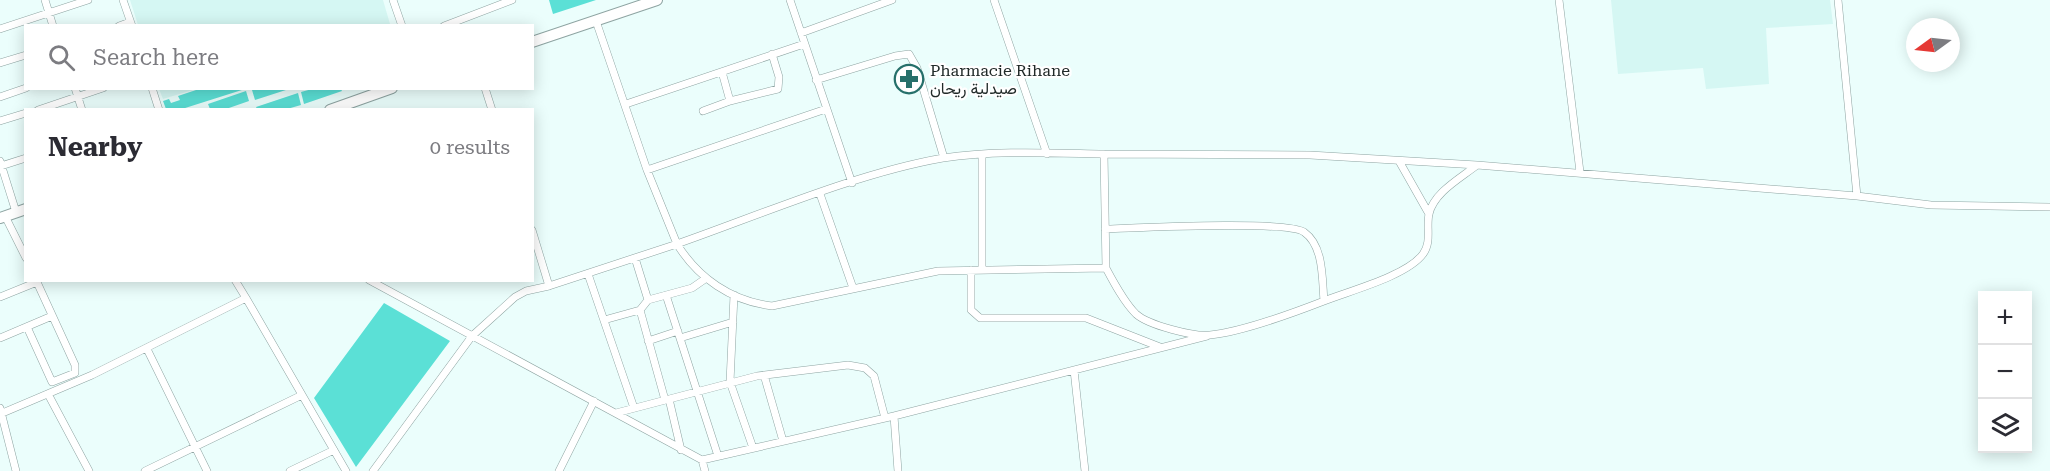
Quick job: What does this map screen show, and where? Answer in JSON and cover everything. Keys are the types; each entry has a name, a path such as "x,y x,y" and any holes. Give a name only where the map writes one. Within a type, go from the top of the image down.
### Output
{"main road":[{"path":"534,41 657,0"},
{"path":"336,108 386,90"}],"street":[{"path":"45,0 53,24"},
{"path":"0,29 88,0"},
{"path":"123,0 131,24"},
{"path":"393,0 401,24"},
{"path":"449,24 512,0"},
{"path":"790,0 852,183"},
{"path":"801,33 892,0"},
{"path":"994,0 1047,154"},
{"path":"1559,0 1580,172"},
{"path":"1838,0 1857,196"},
{"path":"596,21 647,170 677,244 705,279 734,295 772,306 925,273 1106,268"},
{"path":"626,104 804,44"},
{"path":"703,111 730,101 778,89 779,77 772,54"},
{"path":"816,80 895,56 909,54 918,68 944,158"},
{"path":"0,63 24,56"},
{"path":"722,72 730,101"},
{"path":"0,97 24,89"},
{"path":"76,90 81,108"},
{"path":"44,108 98,90"},
{"path":"153,90 158,108"},
{"path":"486,90 491,108"},
{"path":"647,170 826,109"},
{"path":"0,122 24,114"},
{"path":"373,471 472,336 514,297 526,291 588,274 677,244 852,183 900,168 944,158 1047,154 1310,155 1580,172 1857,196 1931,206 2050,207"},
{"path":"1104,154 1106,268 1136,313 1146,321 1157,326 1208,336"},
{"path":"982,155 982,270"},
{"path":"24,158 1,163 12,214 24,252"},
{"path":"1400,161 1429,214"},
{"path":"373,282 702,460 894,416 1290,314 1395,273 1420,258 1428,243 1429,214 1434,203 1477,165"},
{"path":"820,194 853,288"},
{"path":"1105,229 1238,226 1302,230 1314,243 1319,258 1324,301"},
{"path":"534,237 549,286"},
{"path":"635,258 648,300"},
{"path":"971,270 971,310 980,318 1086,318 1161,348"},
{"path":"588,274 634,408"},
{"path":"604,320 640,310 648,300 700,285 705,279"},
{"path":"0,297 34,282"},
{"path":"27,327 52,382 75,373 75,365 36,282"},
{"path":"236,282 346,471"},
{"path":"666,295 718,456"},
{"path":"734,295 730,382 753,448"},
{"path":"16,471 0,412 48,394 147,349 246,298"},
{"path":"640,310 681,450"},
{"path":"0,338 52,316"},
{"path":"648,341 733,322"},
{"path":"147,349 207,471"},
{"path":"616,413 764,375 860,366 874,376 885,418"},
{"path":"1074,370 1085,471"},
{"path":"764,375 783,441"},
{"path":"48,394 88,471"},
{"path":"146,471 302,395"},
{"path":"559,471 594,401"},
{"path":"894,416 898,471"},
{"path":"290,471 334,450"},
{"path":"702,460 705,471"}],"shaded area":[{"path":"130,0 383,0 390,24 138,24"},
{"path":"549,0 596,0 553,14"},
{"path":"1611,0 1830,0 1833,24 1766,28 1769,84 1706,89 1703,68 1618,74"},
{"path":"160,90 193,90 163,99"},
{"path":"196,90 242,90 185,108 166,108 163,101 169,99 171,103 180,100 178,96"},
{"path":"252,90 286,90 255,100"},
{"path":"308,90 342,91 304,104 301,92"},
{"path":"246,91 249,101 229,108 210,108 208,104"},
{"path":"298,93 301,105 290,108 256,107"},
{"path":"384,303 450,341 356,467 314,398"}],"place":[{"name":"Pharmacie Rihane صيدلية ريحان","path":"909,79"}]}
